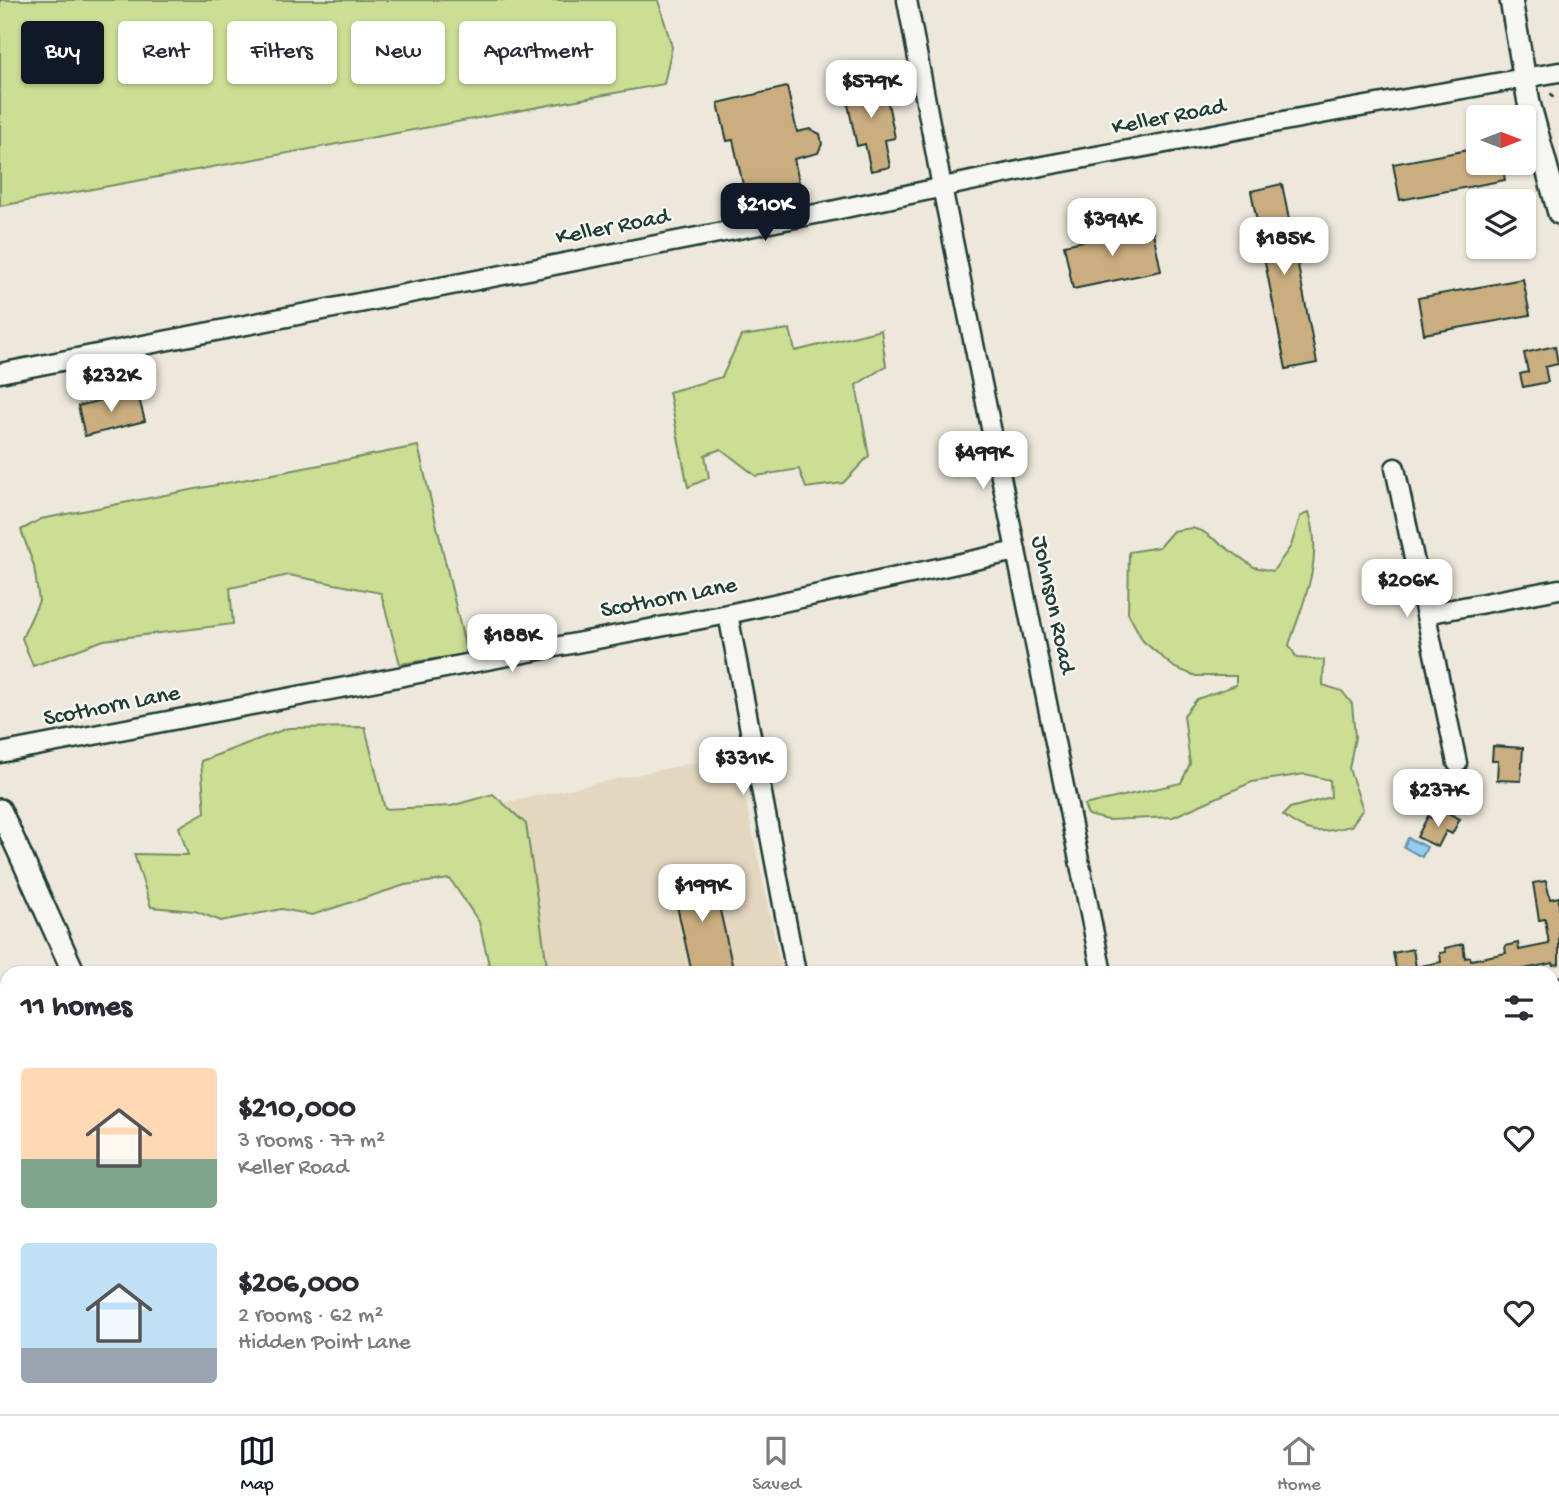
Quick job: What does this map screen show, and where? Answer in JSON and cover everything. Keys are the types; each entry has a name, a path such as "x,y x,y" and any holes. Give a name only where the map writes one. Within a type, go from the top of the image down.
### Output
{"street":[{"name":"Johnson Road","path":"907,0 942,187 1101,966"},
{"path":"1511,0 1524,79 1559,212"},
{"name":"Keller Road","path":"0,373 942,187 1343,110 1559,72"},
{"path":"1395,468 1457,763"},
{"name":"Scothorn Lane","path":"0,753 728,614 1016,551"},
{"path":"1426,614 1559,589"},
{"path":"728,614 795,966"},
{"path":"0,810 71,966"}],"shaded area":[{"path":"736,754 781,966 522,966 488,806"}],"green space":[{"path":"0,0 658,0 672,47 664,84 0,206"},
{"path":"790,329 795,351 881,330 886,366 856,385 869,456 843,483 806,488 799,469 756,476 721,449 705,455 709,478 688,487 669,392 722,377 741,336"},
{"path":"418,446 467,654 400,664 381,593 289,575 230,588 233,624 104,640 33,666 22,638 39,601 34,566 21,530 41,519"},
{"path":"1309,512 1313,530 1313,563 1306,596 1289,645 1297,658 1324,660 1323,685 1342,691 1352,704 1355,737 1349,769 1363,809 1351,826 1331,830 1308,830 1283,815 1290,808 1331,797 1330,780 1305,774 1252,782 1173,817 1108,820 1088,815 1084,805 1181,783 1190,764 1184,715 1197,699 1236,685 1236,676 1196,676 1175,668 1143,641 1128,613 1129,552 1159,547 1173,531 1192,528 1202,531 1254,567 1273,571 1291,546 1300,517"},
{"path":"365,727 385,809 451,806 493,794 526,824 547,966 489,966 479,922 450,879 405,885 312,915 282,909 221,921 195,911 151,907 134,854 188,855 179,827 205,812 201,761 288,728"}],"water":[{"path":"1408,838 1427,847 1422,857 1404,847"}],"building":[{"path":"883,78 895,138 885,140 890,167 871,171 865,144 857,146 844,86"},
{"path":"787,87 797,132 810,129 820,134 822,144 818,153 794,159 799,182 745,194 733,140 727,141 718,103"},
{"path":"1466,150 1466,175 1504,175 1505,180 1400,200 1393,164"},
{"path":"1282,184 1317,363 1286,369 1251,191"},
{"path":"1152,227 1161,271 1073,289 1064,245"},
{"path":"1523,279 1530,315 1424,334 1418,298"},
{"path":"1555,346 1558,364 1545,367 1548,382 1523,387 1520,374 1528,372 1524,353"},
{"path":"137,391 145,421 85,436 78,406"},
{"path":"1493,746 1523,748 1521,781 1497,780 1498,761 1492,761"},
{"path":"1444,811 1460,819 1452,834 1446,831 1438,847 1417,837 1428,816 1439,822"},
{"path":"711,870 732,966 690,966 671,879"},
{"path":"1546,881 1550,899 1559,897 1559,964 1421,966 1441,962 1440,953 1446,952 1445,948 1463,944 1465,958 1470,957 1471,960 1506,953 1505,946 1518,943 1519,950 1549,944 1545,919 1539,920 1533,883"},
{"path":"1413,949 1416,966 1396,966 1393,953"}]}
